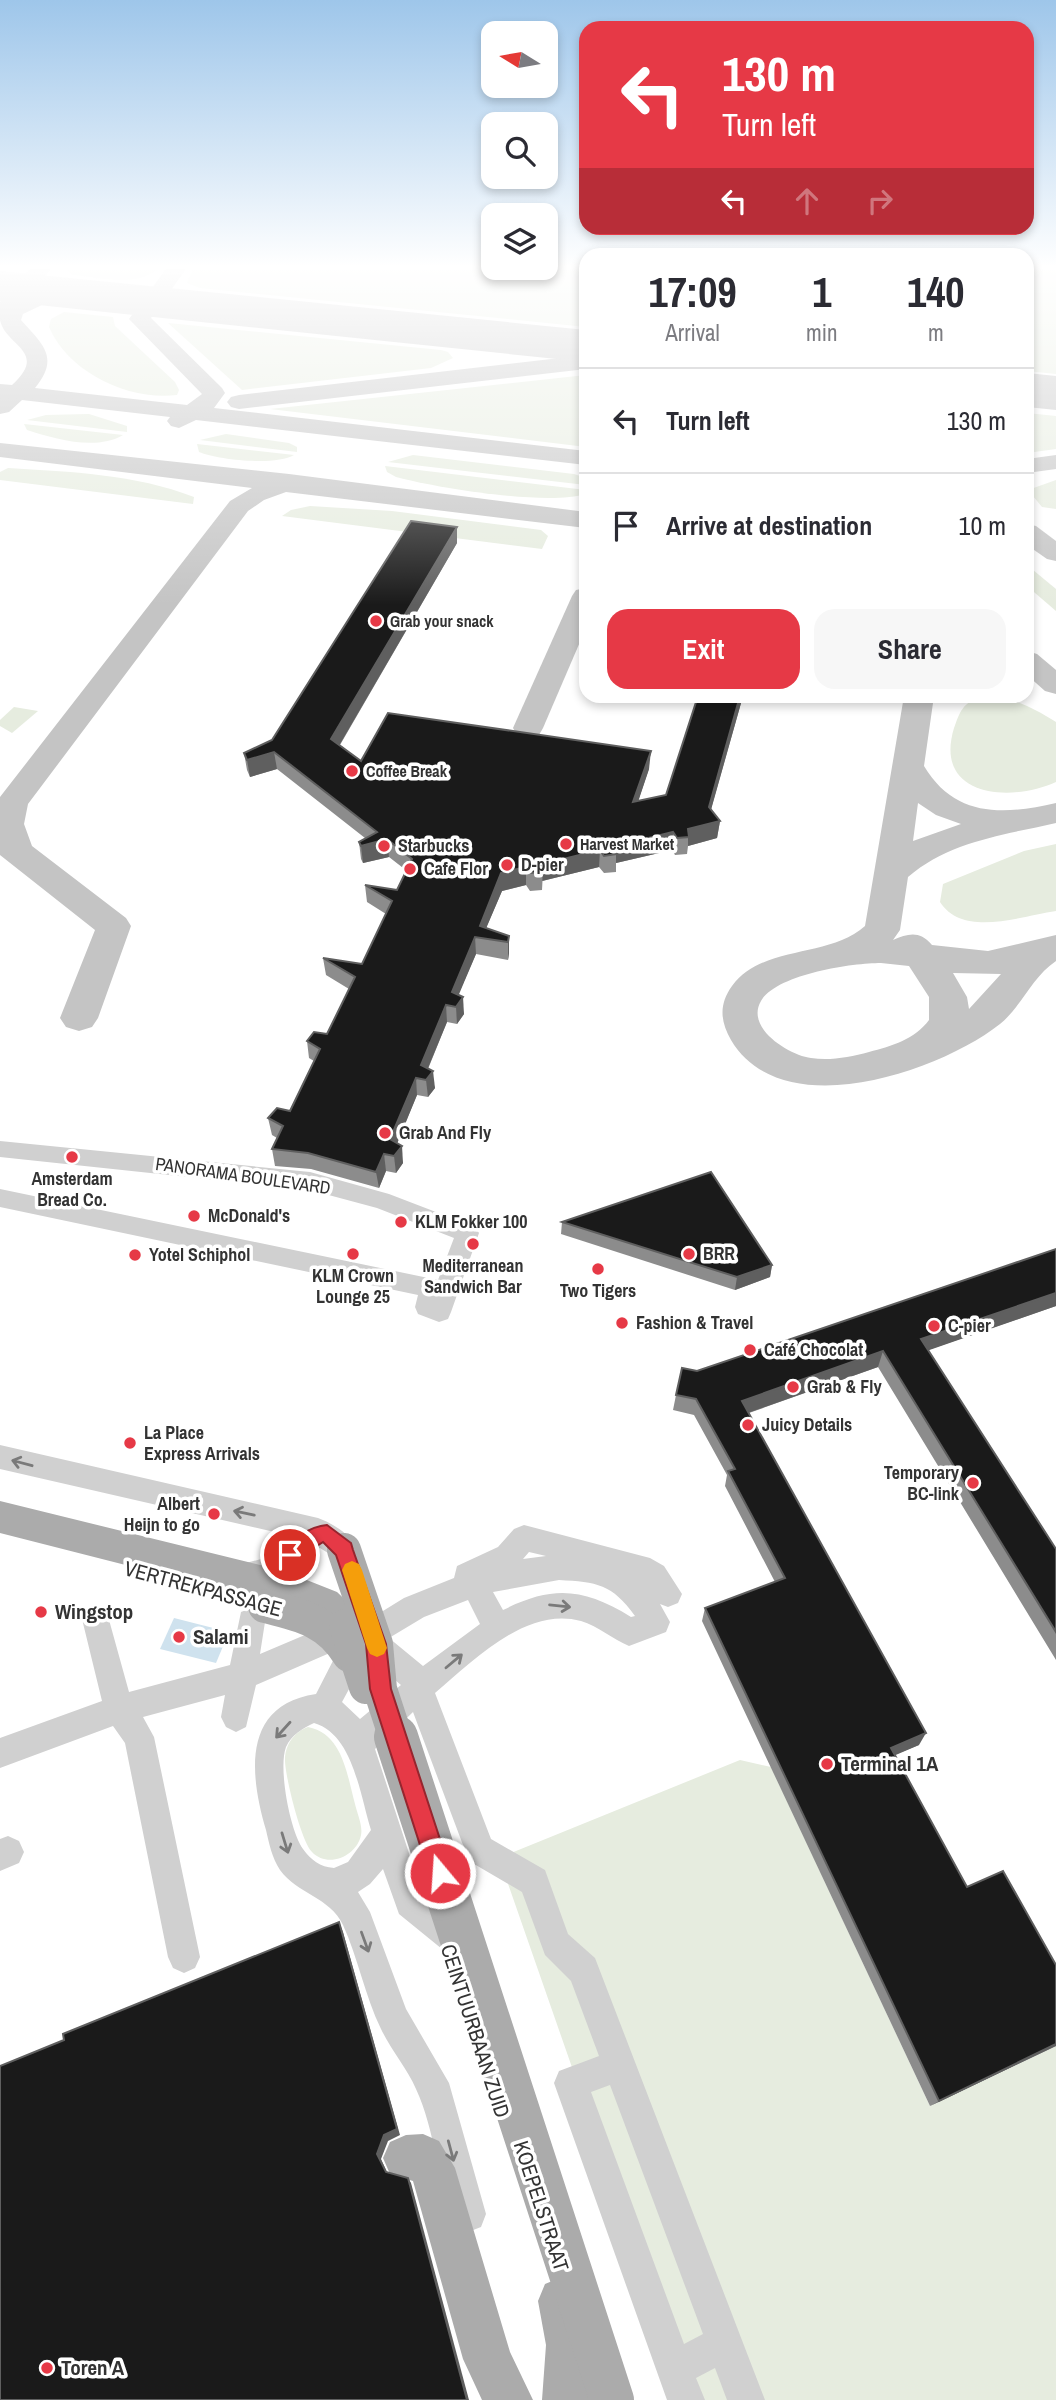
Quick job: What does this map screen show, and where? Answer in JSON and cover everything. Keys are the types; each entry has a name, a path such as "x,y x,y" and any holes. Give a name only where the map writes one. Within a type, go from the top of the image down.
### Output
{"main road":[{"name":"VERTREKPASSAGE","path":"0,1517 284,1588 324,1604 350,1626"},
{"name":"VERTREKPASSAGE","path":"0,1537 230,1593 323,1623 334,1630 344,1646 375,1707"},
{"path":"343,1556 376,1644 380,1689 612,2400"},
{"name":"CEINTUURBAAN ZUID","path":"350,1626 562,2301 570,2344 567,2400"},
{"path":"406,2158 423,2157 432,2168 488,2359 509,2400"}],"street":[{"name":"PANORAMA BOULEVARD","path":"0,1149 310,1181 381,1200 467,1233 439,1312 427,1307 432,1288 0,1198"},
{"path":"0,1457 343,1556"},
{"path":"237,1576 269,1572 311,1538 343,1556"},
{"path":"0,1753 119,1709 242,1676 329,1641 350,1626 399,1601 508,1556 524,1538 640,1567 654,1575 668,1594"},
{"path":"343,1556 350,1626 415,1678 480,1850 534,1881 556,1944 583,1970 746,2400"},
{"path":"324,1710 362,1642 408,1612 474,1583 552,1567 590,1568 618,1578 656,1622 629,1633 598,1611 549,1605 496,1626 375,1707 369,1731 359,1745"},
{"path":"474,1583 496,1626"},
{"path":"96,1619 119,1709 139,1737 151,1798 165,1842 184,1957"},
{"path":"236,1717 251,1622"},
{"path":"330,1885 354,1879 378,1853 386,1831 359,1745 345,1722 324,1710 314,1708 281,1728 268,1756 267,1780 290,1857 304,1874 330,1885 354,1912 393,2019 432,2084 519,2400"},
{"name":"KOEPELSTRAAT","path":"386,1831 410,1903 450,1933 459,1948 603,2400"},
{"path":"619,2065 571,2083 680,2384 725,2343"}],"shaded area":[{"path":"104,381 174,381 179,390 177,395 159,396 121,388"},
{"path":"232,381 319,381 242,390"},
{"path":"530,381 579,381 579,446 270,409"},
{"path":"89,414 127,426 127,432 27,420 46,415"},
{"path":"1034,414 1056,416 1056,449 1034,452"},
{"path":"24,424 123,435 101,442 75,442 27,430"},
{"path":"226,434 289,443 297,447 297,452 200,440"},
{"path":"197,444 294,455 261,461 233,459 199,452"},
{"path":"413,455 574,474 579,476 579,484 388,462"},
{"path":"385,466 579,489 579,495 545,498 492,494 438,486 396,477 387,472"},
{"path":"8,468 79,473 149,483 194,497 193,504 0,480 0,472"},
{"path":"1056,480 1056,509 1042,507 1034,497 1034,488"},
{"path":"310,506 392,511 541,530 548,536 542,549 282,516 291,510"},
{"path":"1034,571 1056,589 1056,611 1034,592"},
{"path":"969,703 1020,703 1056,722 1056,782 1038,789 998,792 980,789 965,781 955,768 950,751 954,728 963,708"},
{"path":"14,707 38,711 12,733 0,726 0,720"},
{"path":"1056,844 1056,911 1010,920 978,922 950,913 940,902 943,884 1024,851"},
{"path":"308,1727 329,1738 342,1757 361,1824 361,1835 354,1849 333,1860 319,1857 308,1846 294,1808 288,1780 285,1760 287,1749 295,1736"},
{"path":"740,1760 771,1767 930,2106 1056,2046 1056,2400 688,2400 499,1858"}],"water":[{"path":"174,1618 229,1632 216,1663 160,1649"}],"building":[{"name":"D-pier","path":"411,521 457,527 331,739 361,761 388,713 651,751 633,802 666,795 696,703 738,703 709,807 720,821 688,829 689,837 677,838 673,832 616,846 617,854 604,856 600,850 543,864 542,872 530,873 526,867 501,873 480,926 509,936 508,942 475,937 452,992 463,997 456,1007 446,1005 421,1065 433,1071 426,1080 416,1078 390,1139 402,1146 394,1156 384,1154 376,1172 308,1153 272,1149 283,1126 268,1118 277,1108 290,1111 320,1049 307,1041 314,1032 327,1034 355,977 323,958 362,964 392,901 365,885 397,890 412,859 387,839 361,846 359,842 377,832 274,752 247,760 244,753 272,740"},
{"name":"BRR","path":"711,1172 772,1265 737,1277 562,1222"},
{"name":"Terminal 1A","path":"1056,1249 1056,1293 921,1339 1056,1549 1056,1632 883,1351 742,1401 926,1733 891,1748 967,1887 1003,1871 1056,1965 1056,2044 939,2101 705,1608 785,1578 728,1471 735,1469 696,1399 676,1395 682,1368 697,1371"},
{"path":"339,1922 397,2129 384,2135 377,2154 386,2172 408,2178 467,2400 0,2400 0,2066 64,2040 63,2034"}],"taxiway":[{"path":"16,393 28,381"},
{"path":"192,413 210,401 214,393 202,381"},
{"path":"239,402 421,381"},
{"path":"0,391 16,393"},
{"path":"1,407 16,393"},
{"path":"16,393 192,413"},
{"path":"179,421 192,413"},
{"path":"192,413 579,457"},
{"path":"0,450 284,484"},
{"path":"1034,465 1056,462"},
{"path":"284,484 289,482"},
{"path":"19,853 8,830 12,803 239,506 255,495 284,484"},
{"path":"284,484 579,519"},
{"path":"1034,537 1056,553"},
{"path":"528,728 579,612"},
{"path":"1034,666 1056,685"},
{"path":"918,703 882,930 868,943 851,952 793,966 759,981 742,1001 741,1021 747,1035 769,1057 801,1071 837,1072 883,1062 933,1045 975,1023 999,1003 1035,958 1056,947"},
{"path":"909,768 925,792 947,808 974,817 1003,821"},
{"path":"892,872 908,858 947,839 1056,813"},
{"path":"0,838 19,853"},
{"path":"19,853 113,926 79,1018"},
{"path":"912,945 920,955"},
{"path":"920,955 988,963 1049,948"},
{"path":"848,953 881,951 920,955"},
{"path":"920,955 942,984 950,1010 947,1023 938,1035 921,1047"}],"runway":[{"path":"1034,391 1056,393"}],"slow traffic":[{"path":"352,1570 377,1648"}],"place":[{"name":"Grab your snack","path":"376,621"},
{"name":"Coffee Break","path":"352,771"},
{"name":"Harvest Market","path":"566,844"},
{"name":"Starbucks","path":"384,846"},
{"name":"D-pier","path":"507,865"},
{"name":"Cafe Flor","path":"410,869"},
{"name":"Grab And Fly","path":"385,1133"},
{"name":"Amsterdam Bread Co.","path":"72,1157"},
{"name":"McDonald's","path":"194,1216"},
{"name":"KLM Fokker 100","path":"401,1222"},
{"name":"Mediterranean Sandwich Bar","path":"473,1244"},
{"name":"KLM Crown Lounge 25","path":"353,1254"},
{"name":"BRR","path":"689,1254"},
{"name":"Yotel Schiphol","path":"135,1255"},
{"name":"Two Tigers","path":"598,1269"},
{"name":"Fashion & Travel","path":"622,1323"},
{"name":"C-pier","path":"934,1326"},
{"name":"Café Chocolat","path":"750,1350"},
{"name":"Grab & Fly","path":"793,1387"},
{"name":"Juicy Details","path":"748,1425"},
{"name":"La Place Express Arrivals","path":"130,1443"},
{"name":"Temporary BC-link","path":"973,1483"},
{"name":"Albert Heijn to go","path":"214,1514"},
{"name":"Wingstop","path":"41,1612"},
{"name":"Salami","path":"179,1637"},
{"name":"Terminal 1A","path":"827,1764"},
{"name":"Toren A","path":"47,2368"}],"route":[{"path":"290,1555 318,1534 327,1534 344,1550 358,1584 376,1644 380,1689 440,1873"}]}
